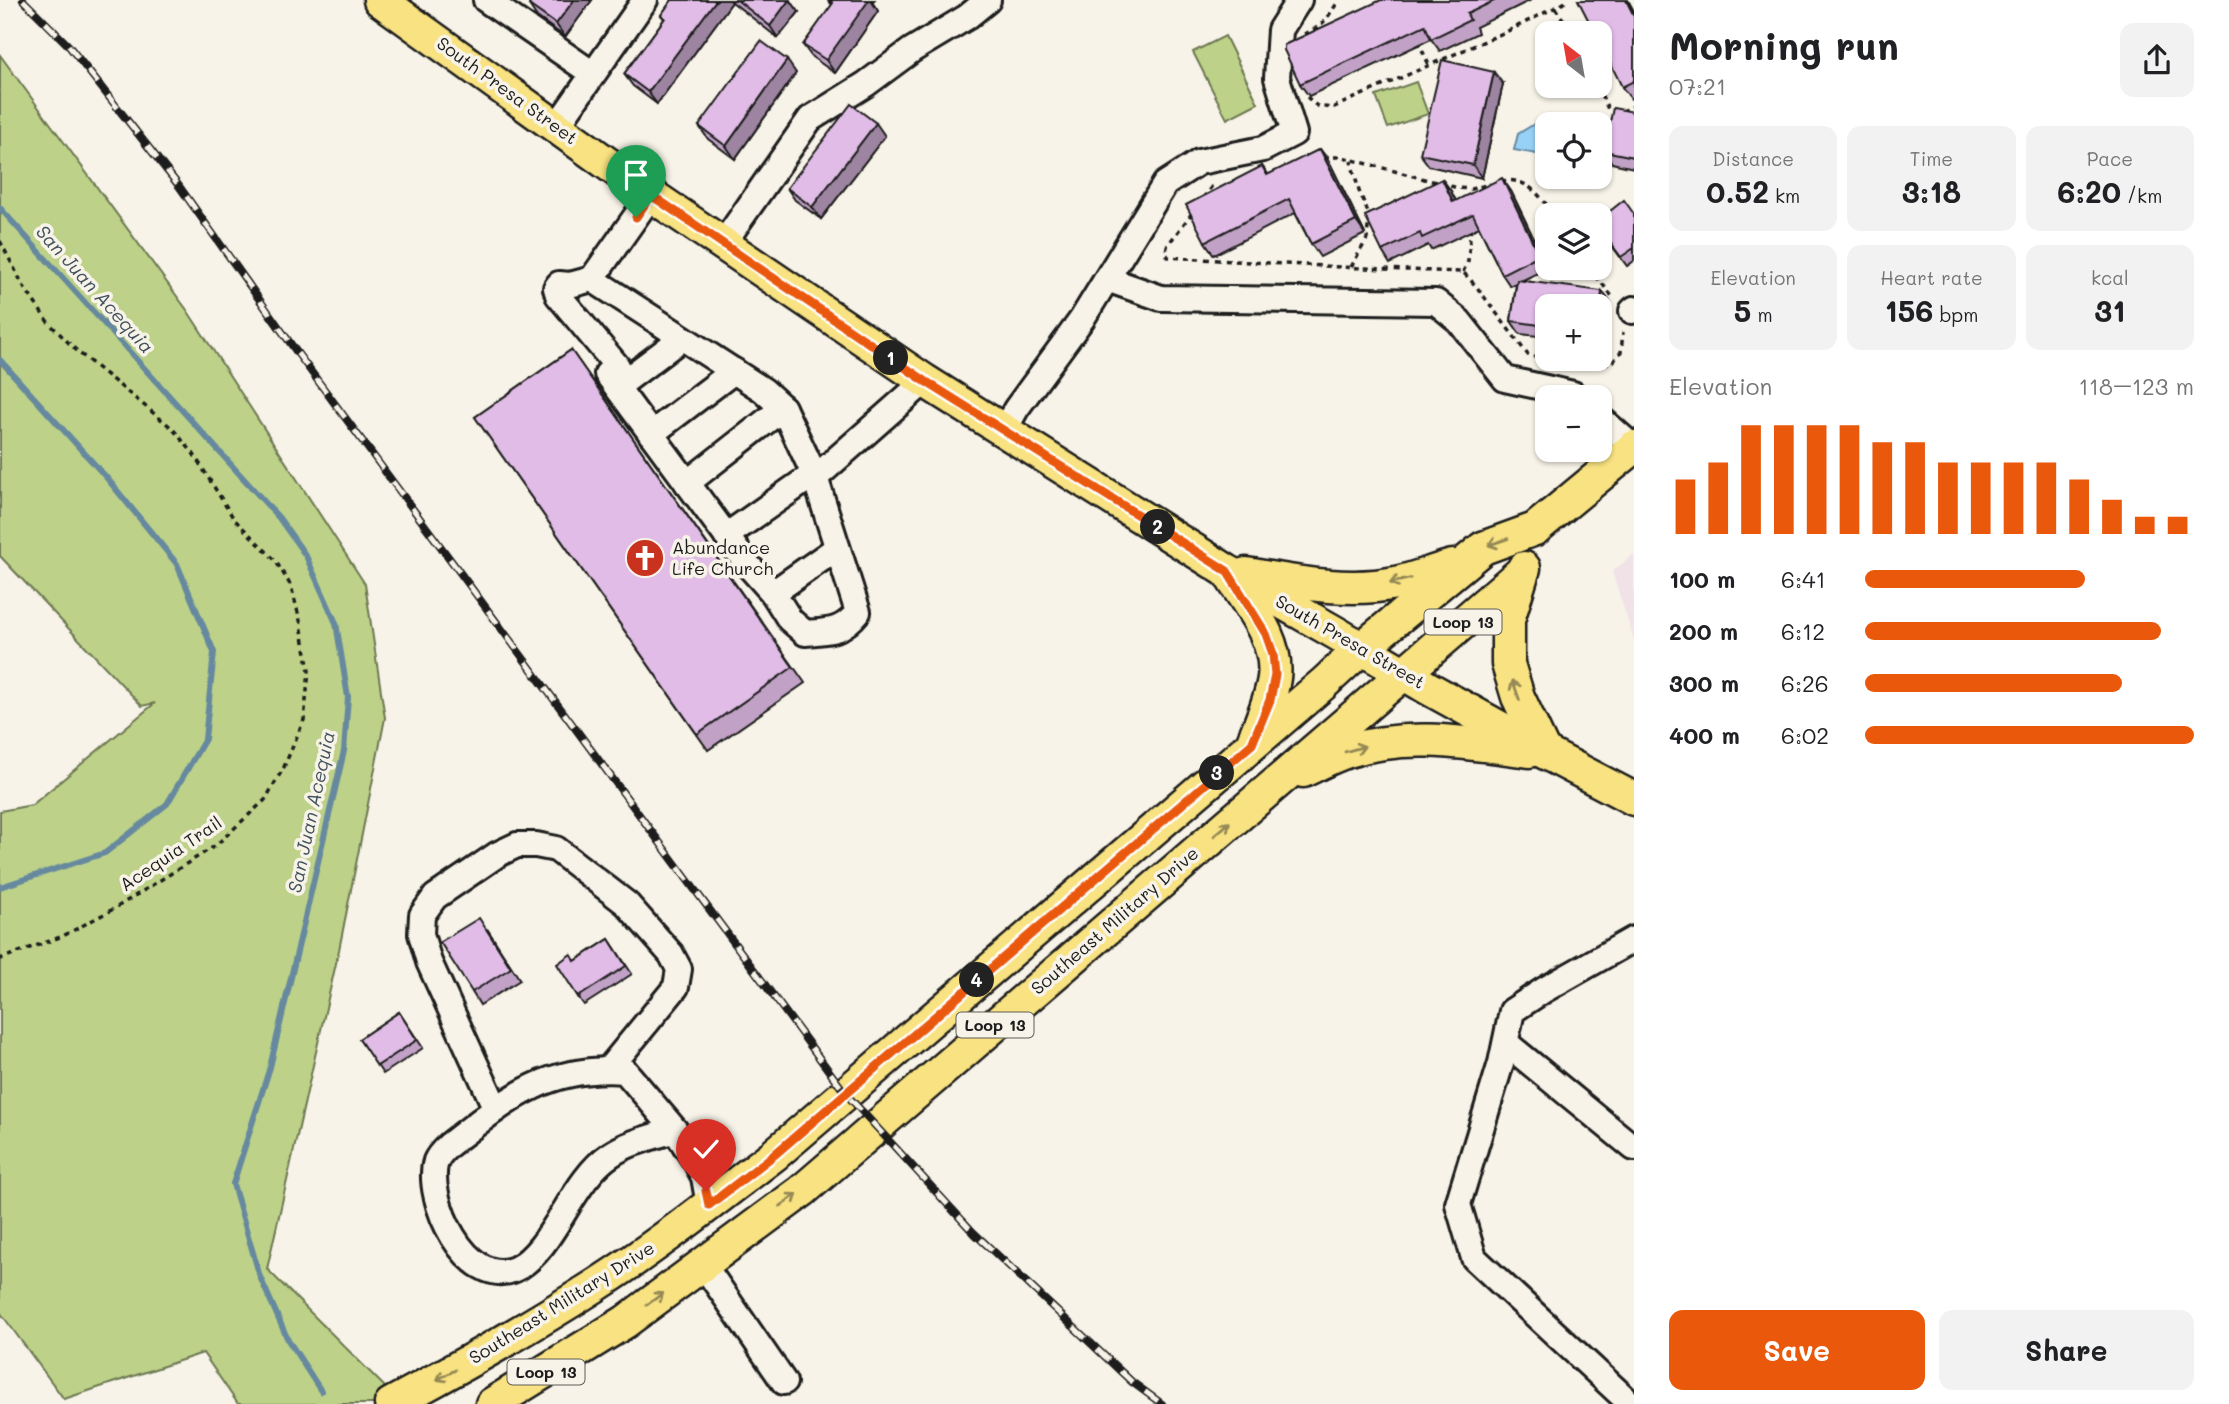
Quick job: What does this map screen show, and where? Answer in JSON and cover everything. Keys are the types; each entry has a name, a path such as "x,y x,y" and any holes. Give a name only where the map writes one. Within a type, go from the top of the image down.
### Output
{"main road":[{"name":"South Presa Street","path":"380,0 651,195 1003,431 1227,571 1544,752 1634,799"},
{"name":"Southeast Military Drive","path":"391,1404 475,1360 600,1283 774,1155 1465,562 1483,548 1535,529 1634,447"},
{"path":"1535,529 1508,621 1507,664 1518,697 1544,752"},
{"path":"1227,571 1323,586 1362,586 1395,583 1465,562"},
{"name":"Southeast Military Drive","path":"492,1404 625,1322 802,1191 1523,570"},
{"path":"1227,571 1266,634 1273,654 1275,675 1270,700 1252,744"},
{"path":"1270,786 1346,751 1379,743 1424,739 1544,752"},
{"path":"709,1205 734,1241"}],"lane":[{"path":"486,0 593,74"},
{"path":"557,126 645,0"},
{"path":"723,244 810,119 866,84 912,50 967,17 988,0"},
{"path":"1003,431 1082,319 1165,184 1199,162 1263,149 1294,133 1277,78 1280,30 1299,0"},
{"path":"592,279 763,390 783,408 814,474 858,612 842,628 805,633 790,620 773,593 747,564 607,374 617,366 558,295 556,288 559,284 570,285 592,279 651,195"},
{"path":"1107,279 1161,298 1436,302 1459,321 1505,379 1535,386"},
{"path":"617,387 682,338"},
{"path":"651,433 734,371"},
{"path":"726,536 822,471 925,381"},
{"path":"687,483 783,408"},
{"path":"1612,428 1634,447"},
{"path":"773,593 837,548"},
{"path":"496,1109 429,962 421,934 422,915 435,897 498,854 517,845 556,849 627,904 671,954 679,969 676,987 608,1070"},
{"path":"1631,1404 1474,1258 1458,1204 1501,1063 1512,1011 1634,939"},
{"path":"1506,1043 1634,1148"},
{"path":"675,1130 630,1144 608,1156 588,1174 548,1235 528,1259 515,1269 494,1272 465,1255 455,1241 438,1199 434,1176 435,1164 442,1150 496,1109 539,1083 575,1072 608,1070 625,1071 675,1130 704,1177 709,1205"},
{"path":"702,1264 784,1382"}],"path":[{"path":"1298,36 1316,30 1325,22 1339,0"},
{"path":"1304,94 1317,106 1332,108 1512,29 1566,0"},
{"path":"1555,8 1564,21"},
{"path":"1414,32 1429,65"},
{"path":"1603,98 1608,109 1619,112 1634,106"},
{"path":"1314,159 1342,158 1458,188 1471,189 1505,180 1537,191 1546,203"},
{"path":"1351,160 1369,215 1367,239 1351,267"},
{"path":"1218,179 1167,246 1168,257 1463,272 1484,295 1528,355 1539,359 1591,364 1612,363 1621,352 1627,313 1600,280"},
{"path":"1458,188 1463,198"},
{"path":"1463,272 1468,261 1471,219"},
{"name":"Acequia Trail","path":"0,241 24,287 48,321 78,352 172,428 193,453 234,519 275,560 291,586 309,671 304,720 284,767 265,800 215,846 117,907 64,936 0,959"}],"shaded area":[{"path":"1634,554 1634,640 1612,572"}],"green space":[{"path":"1225,36 1258,103 1227,119 1193,52"},
{"path":"0,55 187,310 365,584 385,718 339,950 267,1269 402,1404 238,1404 203,1353 64,1399 0,1312 0,811 32,805 155,703 142,706 0,556"},
{"path":"1416,82 1428,114 1388,128 1376,96"}],"water":[{"path":"1535,123 1535,154 1514,150 1518,134"}],"building":[{"path":"532,0 574,0 556,24 529,5"},
{"path":"672,0 716,0 648,92 624,74 665,18 661,15"},
{"path":"737,0 789,0 770,26"},
{"path":"829,0 869,0 826,60 803,45 833,3"},
{"path":"1381,0 1496,0 1467,14 1470,20 1431,39 1425,25 1300,84 1284,45"},
{"path":"1578,0 1626,0 1634,16 1634,81 1622,87 1612,67 1612,21 1589,21"},
{"path":"761,41 787,60 726,146 699,126"},
{"path":"1442,60 1494,72 1473,165 1420,154"},
{"path":"851,104 876,123 812,207 787,188"},
{"path":"1613,108 1634,112 1634,157 1612,153"},
{"path":"1320,149 1356,221 1311,244 1289,199 1205,242 1186,205 1262,166 1267,175"},
{"path":"1502,178 1535,247 1535,257 1502,274 1473,214 1422,238 1420,233 1382,251 1365,216 1442,179 1453,202"},
{"path":"1624,200 1634,214 1634,248 1621,257 1612,245 1612,210"},
{"path":"1517,280 1602,291 1602,294 1535,294 1535,324 1511,321"},
{"name":"Abundance Life Church","path":"571,350 793,667 697,734 475,417"},
{"path":"479,918 511,968 472,992 440,942"},
{"path":"609,939 626,966 578,997 557,964 571,954 575,961"},
{"path":"399,1012 417,1040 377,1066 359,1039"}],"waterway":[{"name":"San Juan Acequia","path":"0,208 279,518 306,556 336,623 348,697 344,751 270,1067 233,1184 260,1277 288,1340 321,1391"},
{"path":"0,360 106,477 177,564 214,652 205,739 167,804 105,853 0,887"}],"railway":[{"path":"23,0 68,45 179,186 298,354 846,1094 973,1232 1132,1382 1162,1404"}],"place":[{"name":"Abundance Life Church","path":"645,558"}],"route":[{"path":"636,217 651,195 925,381 1227,571 1266,634 1273,654 1275,675 1270,700 1252,744 774,1155 709,1205 706,1191"}]}
